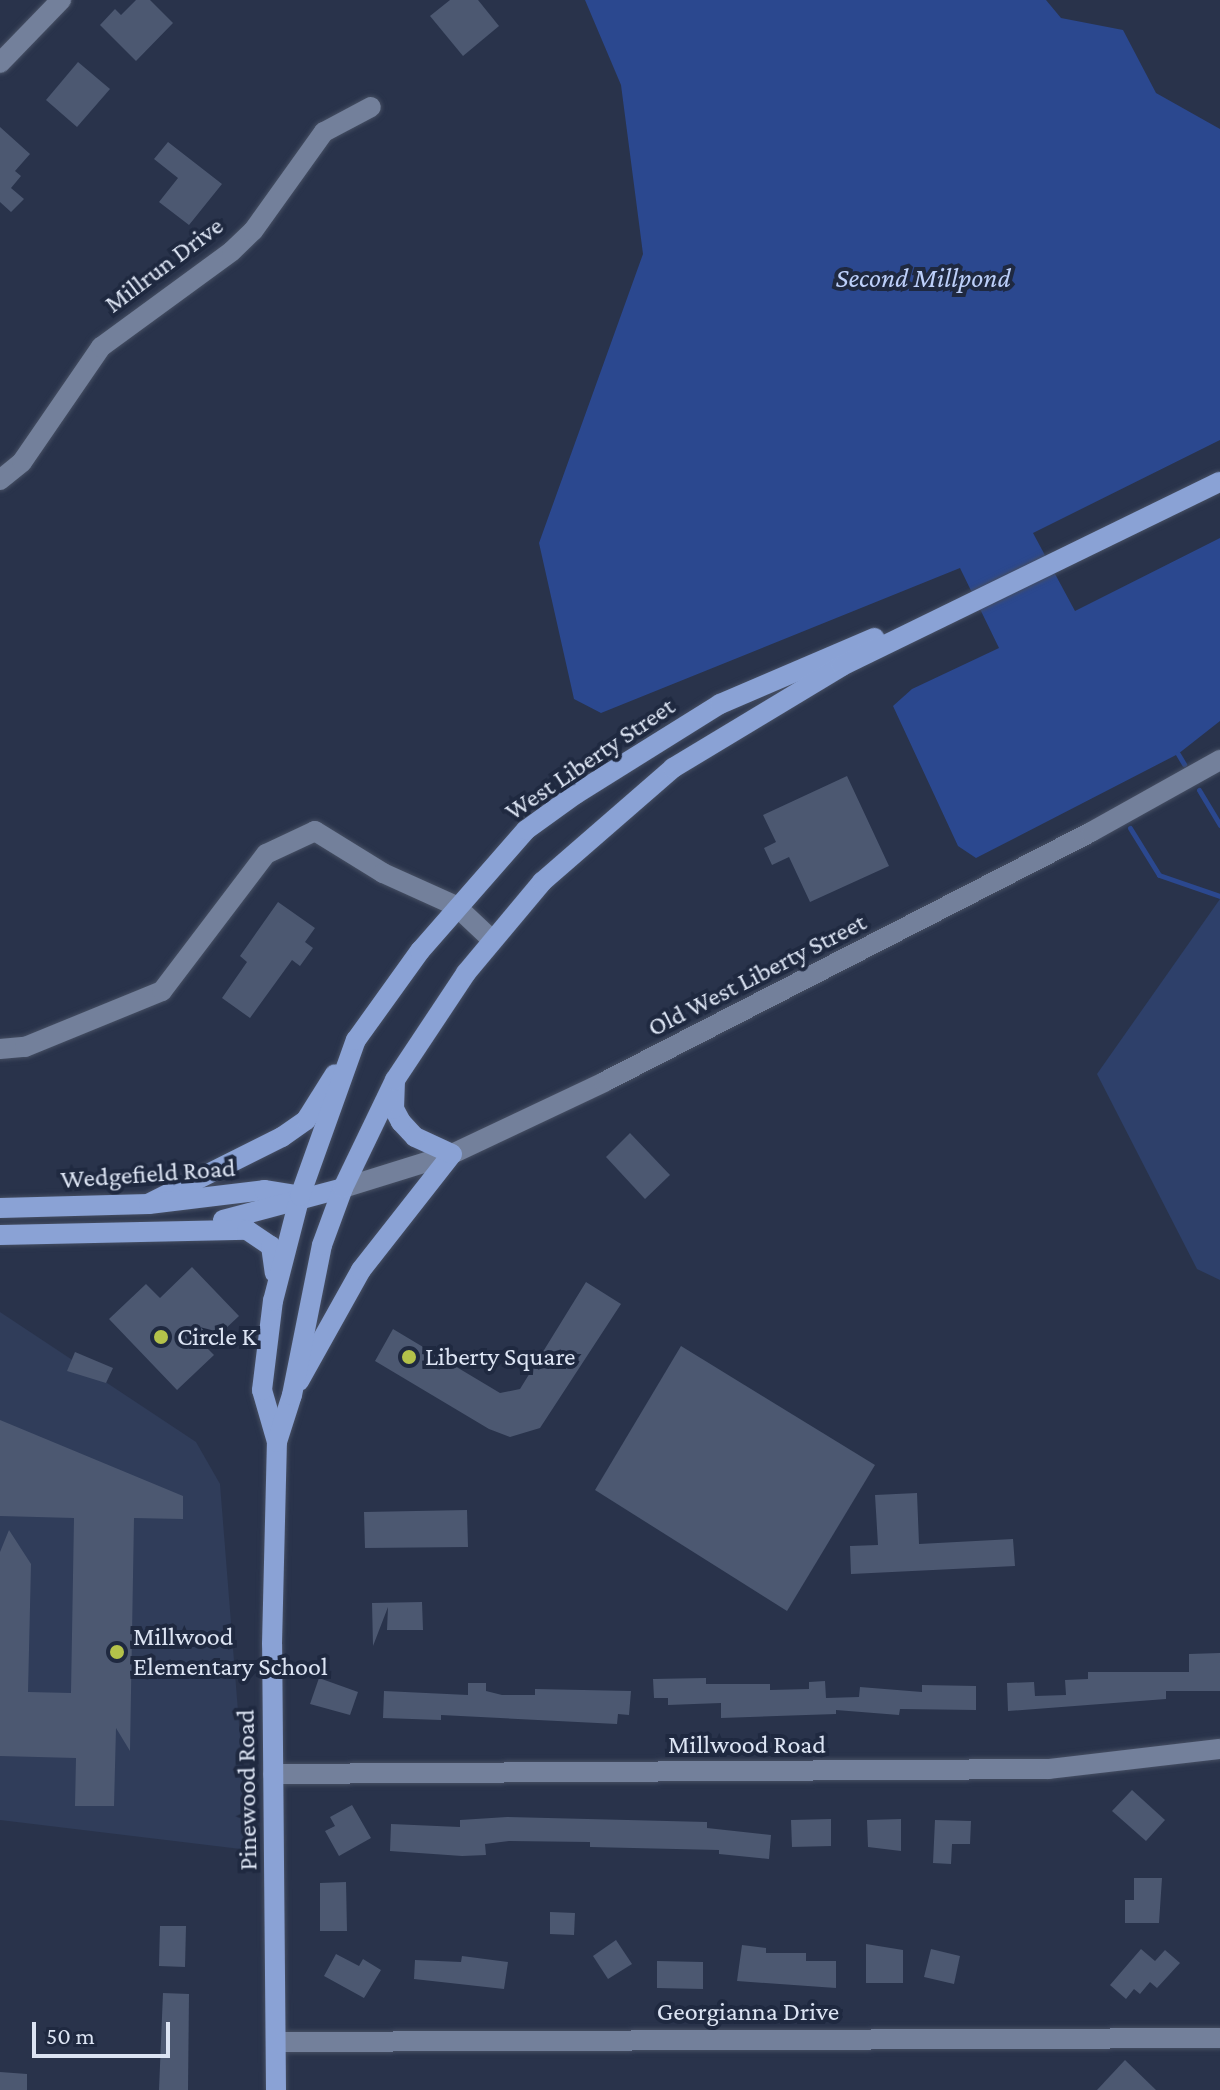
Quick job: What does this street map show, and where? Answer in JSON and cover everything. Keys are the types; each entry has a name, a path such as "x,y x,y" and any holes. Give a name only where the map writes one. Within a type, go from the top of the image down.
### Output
{"main road":[{"name":"West Liberty Street","path":"343,1188 395,1080 492,940 564,860 673,768 752,717 949,612 1220,482"},
{"name":"West Liberty Street","path":"300,1196 356,1040 456,906 526,830 672,732 765,682 949,612"},
{"path":"149,1204 172,1188 258,1151 306,1120 356,1040"},
{"path":"292,1395 361,1270 452,1154 415,1137 401,1122 394,1109 395,1080"},
{"name":"Old West Liberty Street","path":"300,1196 343,1188"},
{"name":"Pinewood Road","path":"277,1442 292,1395 302,1328 343,1188"},
{"name":"Wedgefield Road","path":"0,1208 149,1204 264,1190 300,1196"},
{"path":"184,1228 272,1211 300,1196"},
{"name":"Pinewood Road","path":"276,2090 273,1774 277,1442 262,1390 273,1301 300,1196"},
{"path":"0,1235 65,1237 184,1228 247,1230 261,1236 276,1256 273,1301"}],"street":[{"path":"0,63 61,0"},
{"name":"Millrun Drive","path":"0,480 22,462 101,347 232,251 253,231 324,132 371,107"},
{"name":"Old West Liberty Street","path":"343,1188 452,1154 785,990 1220,760"},
{"path":"0,1049 25,1047 162,991 266,854 315,831 383,873 456,906 492,940"},
{"name":"Millwood Road","path":"273,1774 1049,1769 1220,1749"},
{"name":"Georgianna Drive","path":"276,2042 1220,2038"}],"shaded area":[{"path":"1220,899 1220,1280 1197,1269 1097,1074"},
{"name":"Millwood Elementary School","path":"0,1312 196,1442 220,1484 249,1850 0,1820"}],"water":[{"name":"Second Millpond","path":"585,0 1046,0 1061,18 1123,30 1156,93 1220,129 1220,440 1033,533 1075,611 1220,538 1220,721 1178,754 976,858 958,846 893,706 912,689 999,648 960,568 601,713 574,699 539,543 643,254 621,85"}],"building":[{"path":"136,0 150,0 173,23 136,61 100,25 115,9 121,15"},
{"path":"450,0 478,0 499,26 463,56 430,16"},
{"path":"78,62 110,89 77,127 46,100"},
{"path":"0,127 30,154 15,171 21,176 11,188 24,199 11,212 0,202"},
{"path":"168,142 222,184 189,225 159,202 178,178 154,159"},
{"path":"847,776 889,866 810,902 789,857 772,865 764,848 776,842 763,815"},
{"path":"278,902 315,928 305,942 313,948 300,966 292,960 250,1018 222,998 247,962 240,956"},
{"path":"630,1133 670,1175 645,1199 606,1157"},
{"name":"Circle K","path":"192,1267 239,1316 206,1347 214,1355 177,1390 109,1319 146,1284 160,1298"},
{"name":"Liberty Square","path":"586,1282 621,1304 540,1428 510,1437 489,1429 375,1361 393,1329 500,1393 520,1389"},
{"path":"681,1346 875,1465 787,1611 595,1490"},
{"path":"75,1352 113,1368 106,1383 67,1371"},
{"path":"0,1420 183,1496 183,1519 134,1518 130,1751 116,1728 114,1806 75,1806 76,1758 0,1756 0,1552 9,1530 31,1564 28,1692 71,1693 74,1518 0,1516"},
{"path":"917,1493 919,1544 1013,1539 1015,1566 851,1574 850,1546 878,1545 875,1495"},
{"path":"467,1510 468,1547 365,1548 364,1512"},
{"path":"422,1602 423,1630 387,1630 388,1607 373,1646 372,1603"},
{"path":"1220,1653 1220,1691 1166,1691 1166,1699 1008,1711 1007,1683 1034,1682 1035,1696 1066,1695 1065,1680 1088,1679 1088,1672 1189,1672 1189,1654"},
{"path":"319,1678 358,1692 350,1715 310,1704"},
{"path":"706,1678 706,1684 770,1684 770,1690 809,1689 809,1682 825,1681 826,1698 859,1697 860,1687 922,1692 922,1685 976,1686 976,1710 900,1709 899,1715 836,1710 836,1714 721,1718 721,1703 668,1705 668,1698 654,1698 653,1679"},
{"path":"468,1683 486,1683 486,1691 502,1695 535,1695 535,1689 631,1691 629,1715 618,1714 617,1724 441,1715 441,1720 383,1718 384,1691 468,1695"},
{"path":"1132,1790 1165,1820 1146,1841 1112,1811"},
{"path":"352,1805 371,1838 339,1856 325,1831 335,1826 330,1817"},
{"path":"507,1817 707,1822 707,1828 771,1835 769,1859 719,1854 719,1850 590,1847 590,1842 509,1841 485,1844 486,1855 390,1851 391,1824 460,1827 460,1820"},
{"path":"831,1819 831,1846 792,1847 791,1820"},
{"path":"901,1819 901,1851 868,1847 867,1820"},
{"path":"935,1820 971,1821 970,1844 952,1844 951,1864 933,1863"},
{"path":"1134,1878 1162,1878 1159,1923 1125,1923 1125,1900 1134,1900"},
{"path":"346,1882 347,1931 320,1931 320,1883"},
{"path":"550,1912 575,1913 574,1935 550,1934"},
{"path":"160,1926 186,1926 185,1967 159,1966"},
{"path":"616,1940 632,1964 608,1979 593,1956"},
{"path":"866,1944 903,1950 903,1983 866,1983"},
{"path":"742,1945 766,1948 766,1953 806,1953 806,1961 836,1961 836,1988 737,1981"},
{"path":"931,1949 960,1956 954,1984 924,1977"},
{"path":"1141,1949 1155,1961 1165,1950 1180,1963 1157,1988 1150,1982 1140,1994 1134,1989 1126,1999 1110,1985"},
{"path":"336,1954 359,1966 363,1959 381,1970 364,1998 324,1976"},
{"path":"462,1956 508,1962 504,1989 414,1979 415,1960 461,1962"},
{"path":"657,1961 703,1962 703,1989 657,1988"},
{"path":"163,1993 189,1994 188,2090 159,2090"},
{"path":"1125,2060 1156,2090 1097,2090"},
{"path":"0,2072 27,2074 27,2090 0,2090"}],"waterway":[{"path":"1178,754 1184,764"},
{"path":"1199,790 1220,825"},
{"path":"1130,828 1159,875 1220,896"}],"place":[{"name":"Circle K","path":"161,1337"},
{"name":"Liberty Square","path":"409,1357"},
{"name":"Millwood Elementary School","path":"117,1652"}]}
